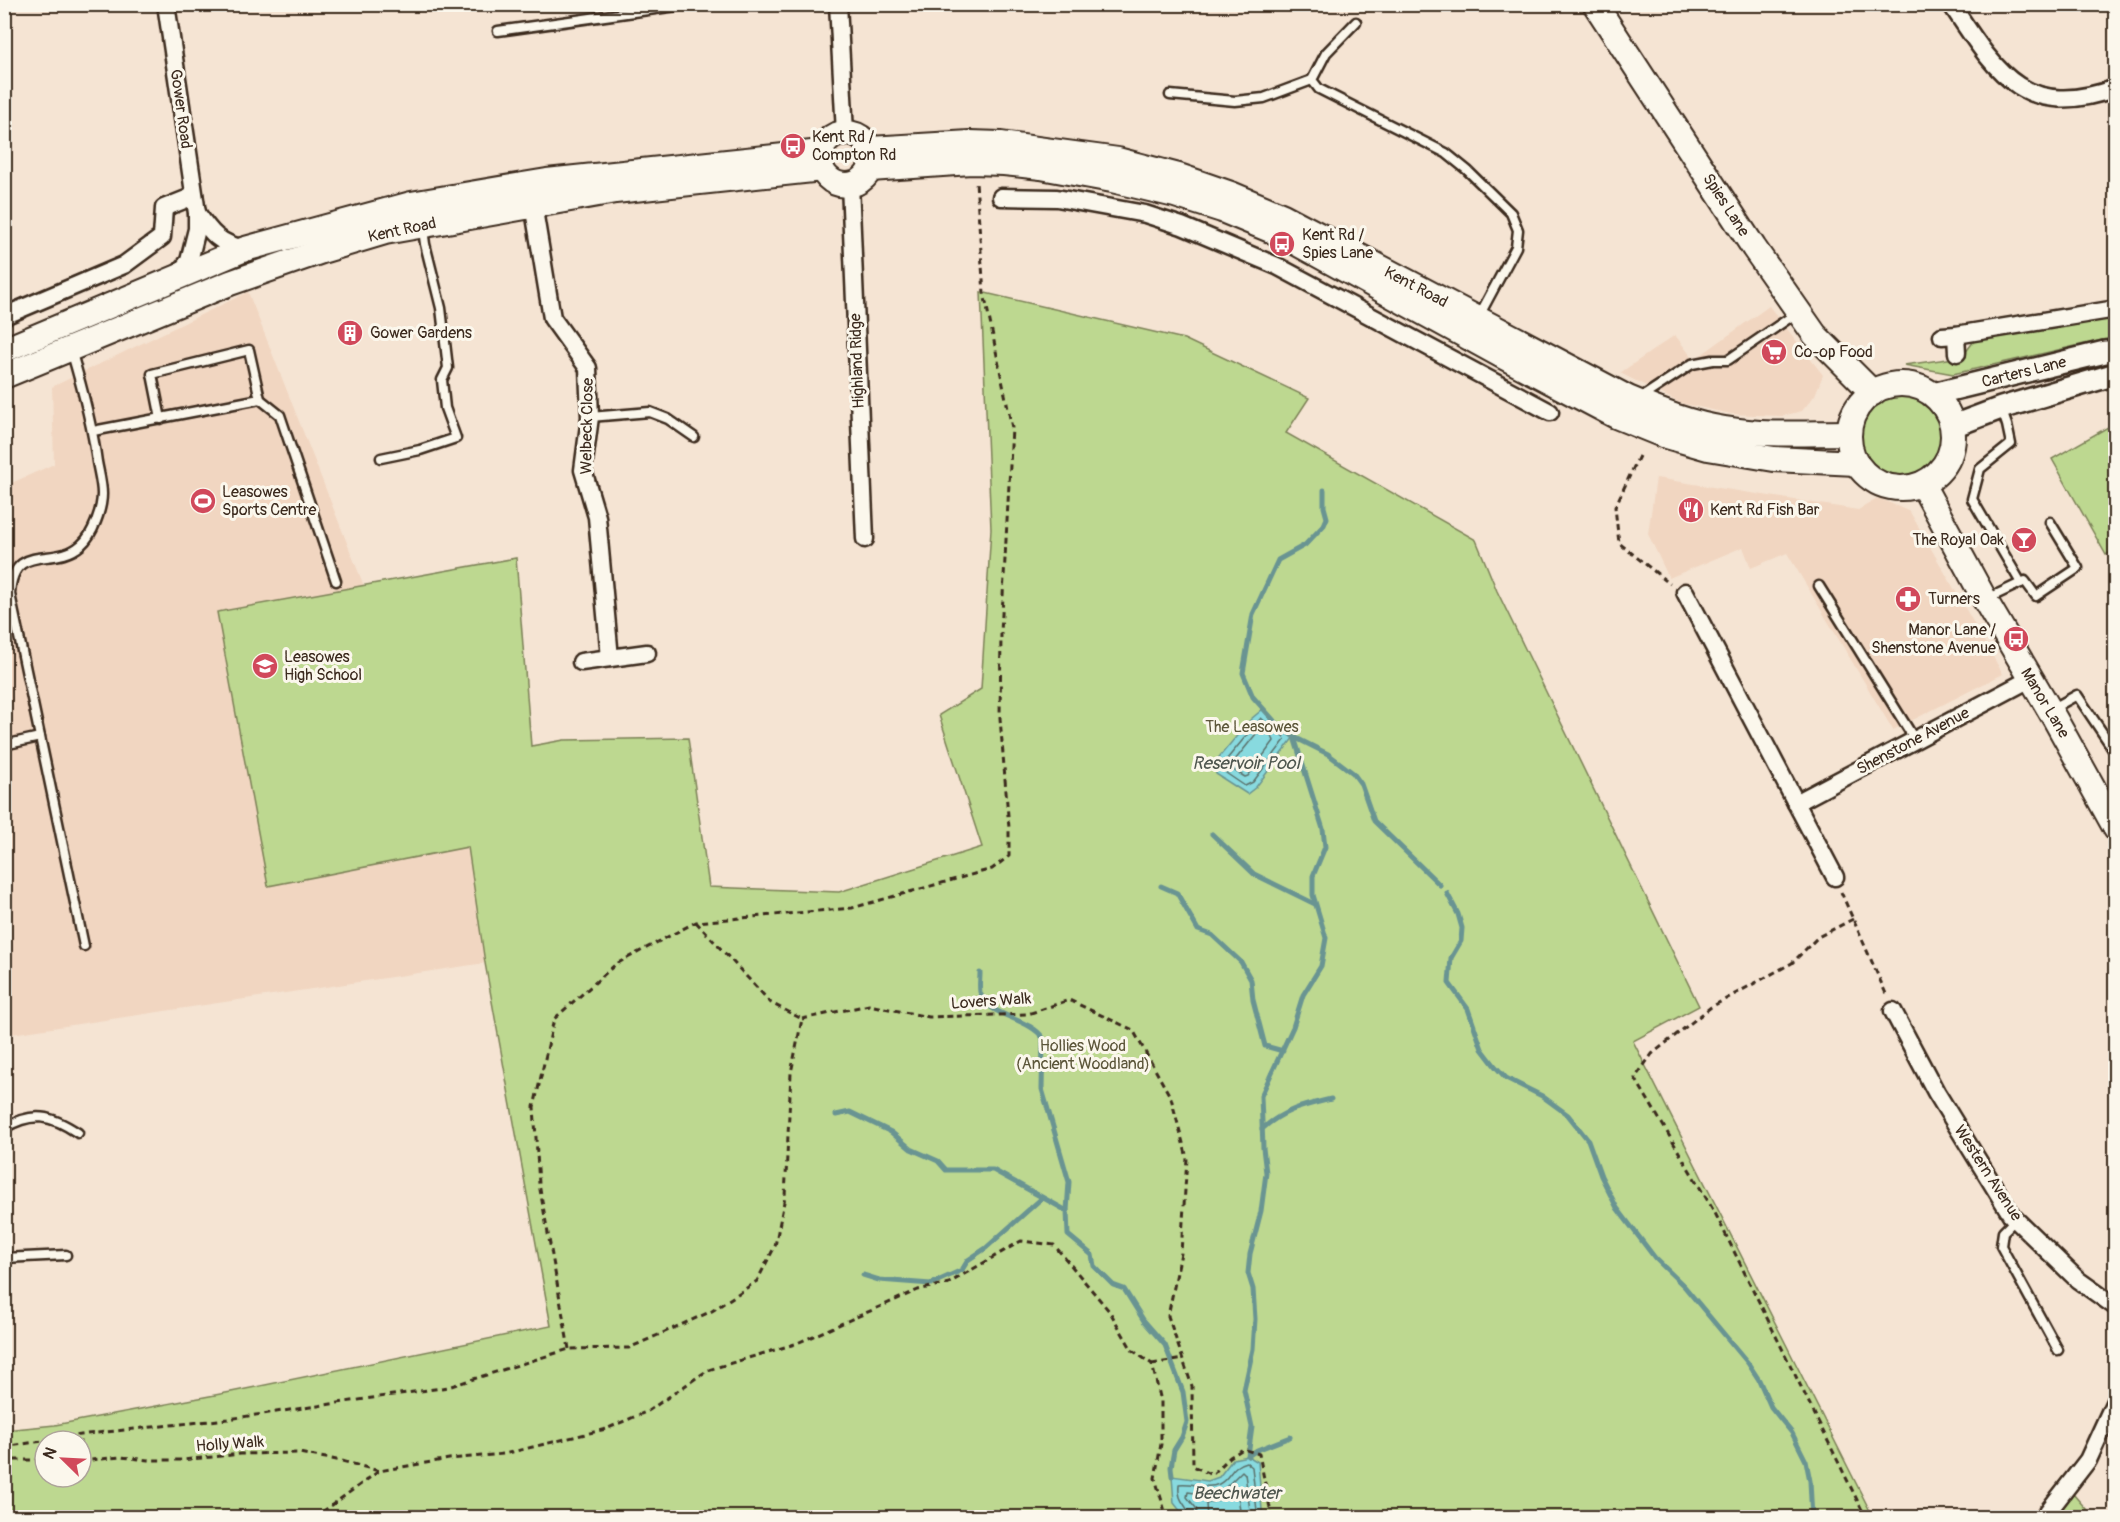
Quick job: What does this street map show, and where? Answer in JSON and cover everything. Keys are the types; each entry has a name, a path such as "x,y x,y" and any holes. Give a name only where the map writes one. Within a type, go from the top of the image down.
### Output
{"main road":[{"name":"Spies Lane","path":"1595,4 1798,312 1815,335 1872,393"},
{"path":"845,133 855,135 864,141 870,159 862,179 850,184 834,182 827,177 821,161 826,142 834,135 845,133"},
{"name":"Kent Road","path":"870,159 970,143 1001,144 1118,160 1169,173 1231,194 1283,216 1636,401 1670,415 1724,429 1778,434 1850,433"},
{"name":"Kent Road","path":"870,159 1041,167 1153,189 1222,210 1280,234 1616,416 1663,435 1708,448 1774,459 1856,463"},
{"name":"Kent Road","path":"4,376 197,296 385,232 533,204 821,161"},
{"name":"Kent Road","path":"4,350 245,249 411,204 547,180 821,161"},
{"path":"1904,384 1919,387 1933,394 1945,407 1953,426 1953,444 1947,460 1937,474 1922,484 1906,488 1884,485 1868,476 1856,463 1851,448 1850,433 1854,413 1872,393 1888,386 1904,384"},
{"name":"Manor Lane","path":"1922,484 2115,829"}],"street":[{"name":"Gower Road","path":"165,4 196,205 196,229 189,261 176,277"},
{"path":"838,4 845,133"},
{"path":"1951,4 1989,60 2016,85 2053,98 2090,96 2115,88"},
{"name":"Highland Ridge","path":"850,184 865,538"},
{"path":"1145,214 1153,189"},
{"path":"1000,197 1057,198 1145,214 1182,226 1277,266 1550,412"},
{"name":"Welbeck Close","path":"533,204 552,318 588,368 590,417 583,471 597,517 610,658"},
{"path":"4,316 124,265 162,237 164,208 196,205 212,233 230,246 245,249"},
{"path":"1957,353 1949,336 2115,309"},
{"name":"Carters Lane","path":"1933,394 2105,352 2115,352"},
{"name":"Carters Lane","path":"1953,426 2001,408 2115,374"},
{"path":"1685,592 1834,877"},
{"path":"581,662 647,653"},
{"name":"Shenstone Avenue","path":"1796,803 2030,679"},
{"name":"Western Avenue","path":"1893,1011 1936,1092 2016,1219 2078,1280 2115,1307"},
{"path":"2043,1518 2088,1460 2115,1399"}],"lane":[{"path":"498,32 692,4"},
{"path":"1170,95 1235,101 1264,98 1312,80 1326,53 1356,22"},
{"path":"1312,80 1319,88 1446,153 1511,213 1518,230 1516,247 1477,319"},
{"path":"381,458 420,450 456,438 445,408 442,380 448,368 441,308 422,225"},
{"path":"1636,401 1692,364 1728,360 1798,312"},
{"path":"71,349 93,431 102,496 96,520 82,545 65,553 25,561 12,575 10,594 84,946"},
{"path":"161,419 152,374 249,351 260,399 280,416 336,581"},
{"path":"93,431 260,399"},
{"path":"2001,408 2011,444 1980,469 1972,499 2021,583"},
{"path":"590,417 650,412 668,419 694,437"},
{"path":"1985,600 2025,581 2036,596 2078,568 2050,522"},
{"path":"1820,586 1915,740"},
{"path":"4,622 15,620"},
{"path":"2050,710 2077,695 2115,753"},
{"path":"4,745 40,736"},
{"path":"4,1128 15,1121 38,1116 60,1120 78,1132"},
{"path":"2016,1219 2003,1232 2001,1246 2058,1350"},
{"path":"4,1258 66,1255"}],"path":[{"path":"569,1349 539,1184 534,1107 554,1019 616,964 696,922 852,908 992,869 1009,855 1000,707 1001,633 1012,428 984,293 976,182 971,162"},
{"path":"1639,456 1615,507 1619,543 1668,583 1685,592"},
{"path":"1834,877 1893,1011"},
{"path":"1853,919 1818,938 1791,963 1711,1007 1652,1054 1635,1078 1714,1212 1866,1518"},
{"path":"4,1447 87,1434 228,1419 448,1387 569,1349 629,1348 712,1311 757,1281 775,1246 785,1197 791,1073 802,1019 771,1003 696,922"},
{"name":"Lovers Walk","path":"802,1019 869,1005 929,1017 1028,1014 1069,1000 1133,1030 1171,1098 1187,1158 1181,1253 1168,1316 1192,1386 1192,1466 1212,1475 1230,1457 1243,1449 1259,1454 1272,1518"},
{"path":"314,1518 379,1472 449,1459 504,1454 606,1429 648,1411 708,1370 795,1344 918,1290 949,1283 1021,1241 1054,1245 1110,1312 1132,1350 1152,1364 1161,1401 1161,1444 1155,1478 1167,1518"},
{"path":"1152,1364 1183,1359"},
{"name":"Holly Walk","path":"93,1460 121,1457 182,1460 242,1454 299,1453 342,1461 379,1472"},
{"path":"4,1460 33,1460"}],"shaded area":[{"name":"Leasowes High School","path":"248,292 364,586 516,558 456,760 485,963 5,1035 5,486 54,464 52,387"},
{"path":"1769,306 1823,375 1815,395 1802,411 1782,416 1731,414 1680,403 1620,373 1675,335 1694,360"},
{"path":"1656,478 1858,510 1879,498 1910,512 2003,674 1893,730 1787,553 1751,568 1743,547 1669,578 1648,534"}],"green space":[{"name":"The Leasowes","path":"981,292 1184,339 1309,398 1286,433 1476,540 1497,591 1699,1006 1633,1041 1873,1517 5,1518 5,1430 55,1425 231,1392 551,1326 485,963 468,847 268,886 217,612 516,558 531,746 564,740 688,738 709,887 839,892 982,847 939,715 981,689 991,529"},
{"path":"2115,316 2115,337 1953,374 1904,365 1962,357 1974,341"},
{"path":"1901,394 1917,397 1930,406 1939,419 1942,435 1939,451 1930,464 1917,473 1901,476 1885,473 1872,464 1863,451 1860,435 1863,419 1872,406 1885,397"},
{"path":"2115,423 2115,550 2106,555 2052,459"},
{"path":"2073,1494 2093,1517 2054,1517"}],"water":[{"name":"Reservoir Pool","path":"1263,709 1294,737 1256,787 1247,794 1216,774 1215,762 1251,719"},
{"name":"Beechwater","path":"1248,1456 1258,1462 1262,1510 1266,1517 1185,1517 1174,1503 1172,1476 1208,1481 1219,1477 1233,1459"}],"waterway":[{"path":"1248,1456 1252,1427 1244,1390 1253,1349 1255,1319 1253,1289 1248,1273 1250,1254 1261,1211 1266,1173 1261,1096 1293,1027 1303,995 1321,966 1326,938 1313,895 1313,876 1325,847 1323,829 1294,737 1276,723 1253,697 1243,673 1253,614 1278,560 1305,545 1324,525 1327,518 1324,507 1324,490"},
{"path":"1294,737 1328,754 1353,773 1361,784 1374,821 1440,885"},
{"path":"1212,834 1254,874 1315,904"},
{"path":"1161,886 1177,893 1198,930 1212,935 1241,962 1251,980 1253,1000 1265,1046 1283,1051"},
{"path":"1447,893 1458,914 1462,928 1461,941 1451,958 1449,983 1468,1009 1482,1049 1506,1078 1542,1096 1568,1115 1588,1140 1601,1176 1617,1208 1655,1258 1684,1286 1748,1363 1759,1380 1771,1407 1792,1433 1806,1461 1810,1481 1812,1518"},
{"path":"980,973 980,992 990,1007 1028,1025 1043,1038 1042,1089 1069,1182 1067,1211"},
{"path":"1262,1129 1270,1122 1303,1106 1331,1099"},
{"path":"836,1115 850,1112 891,1132 911,1149 938,1161 946,1170 993,1170 1067,1211 1068,1235 1092,1255 1094,1266 1113,1285 1124,1289 1144,1321 1165,1345 1183,1392 1187,1422 1174,1450 1172,1476"},
{"path":"863,1275 879,1280 931,1284 962,1270 968,1260 986,1248 1042,1198"},
{"path":"1248,1456 1290,1437"}],"place":[{"name":"Kent Rd / Compton Rd","path":"793,146"},
{"name":"Kent Rd / Spies Lane","path":"1282,244"},
{"name":"Gower Gardens","path":"350,333"},
{"name":"Co-op Food","path":"1774,352"},
{"name":"Leasowes Sports Centre","path":"203,501"},
{"name":"Kent Rd Fish Bar","path":"1691,510"},
{"name":"The Royal Oak","path":"2024,540"},
{"name":"Turners","path":"1908,599"},
{"name":"Manor Lane / Shenstone Avenue","path":"2016,639"},
{"name":"Leasowes High School","path":"265,666"}],"park label":[{"name":"Hollies Wood (Ancient Woodland)","path":"1083,1055"}]}
